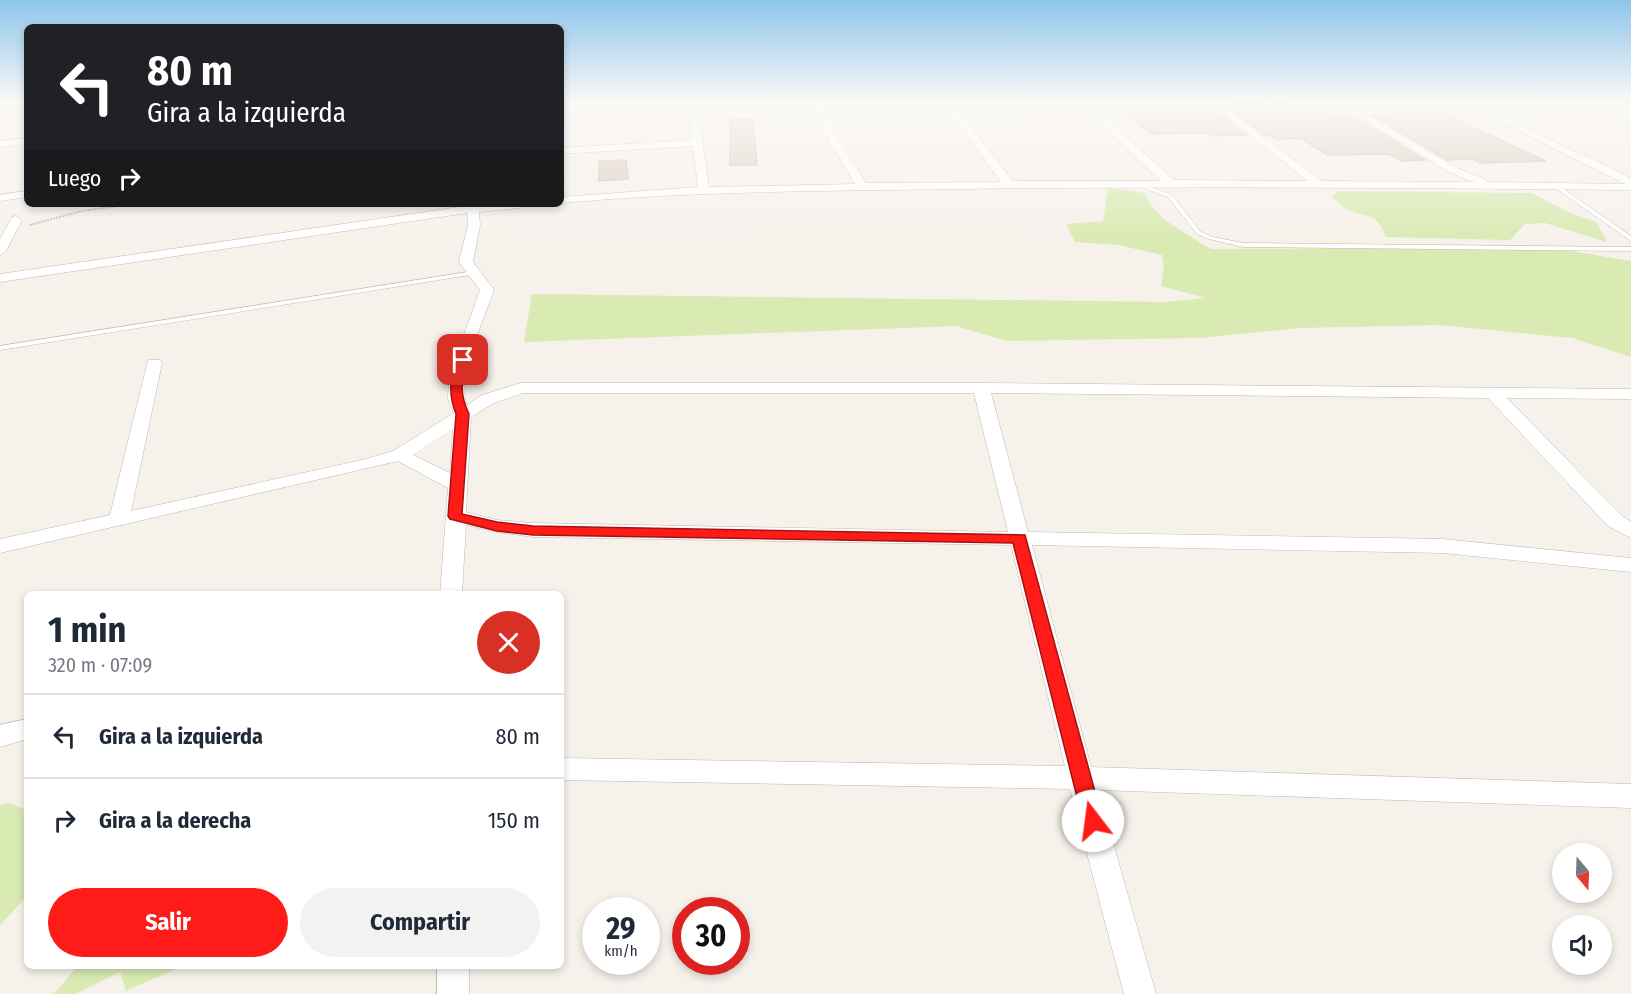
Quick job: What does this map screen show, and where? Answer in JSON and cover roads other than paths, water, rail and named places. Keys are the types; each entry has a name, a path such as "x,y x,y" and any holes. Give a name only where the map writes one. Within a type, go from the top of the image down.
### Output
{"street":[{"path":"564,152 597,149"},
{"path":"699,149 704,191"},
{"path":"840,149 862,187"},
{"path":"983,149 1009,184"},
{"path":"1133,149 1171,184"},
{"path":"1274,149 1319,184"},
{"path":"1419,149 1454,170 1492,186"},
{"path":"1563,149 1631,182"},
{"path":"564,200 704,191 1009,184 1631,187"},
{"path":"0,198 24,194"},
{"path":"0,278 420,216 467,207"},
{"path":"451,591 462,414 456,399 457,377 487,290 466,262 474,225 472,207"},
{"path":"420,216 453,218 474,225"},
{"path":"0,251 15,224"},
{"path":"119,520 154,363"},
{"path":"0,546 366,465 400,455 488,399 521,388 981,388 1631,394"},
{"path":"981,388 1081,778 1140,994"},
{"path":"1493,393 1615,521 1631,531"},
{"path":"400,455 458,485"},
{"path":"455,516 497,526 533,530 1443,546 1631,565"},
{"path":"0,736 24,730"},
{"path":"564,769 1081,778 1631,796"},
{"path":"453,969 453,994"}],"lane":[{"path":"1138,184 1170,196 1199,233 1244,245 1631,249"},
{"path":"1556,186 1631,239"},
{"path":"0,348 474,273"}]}
